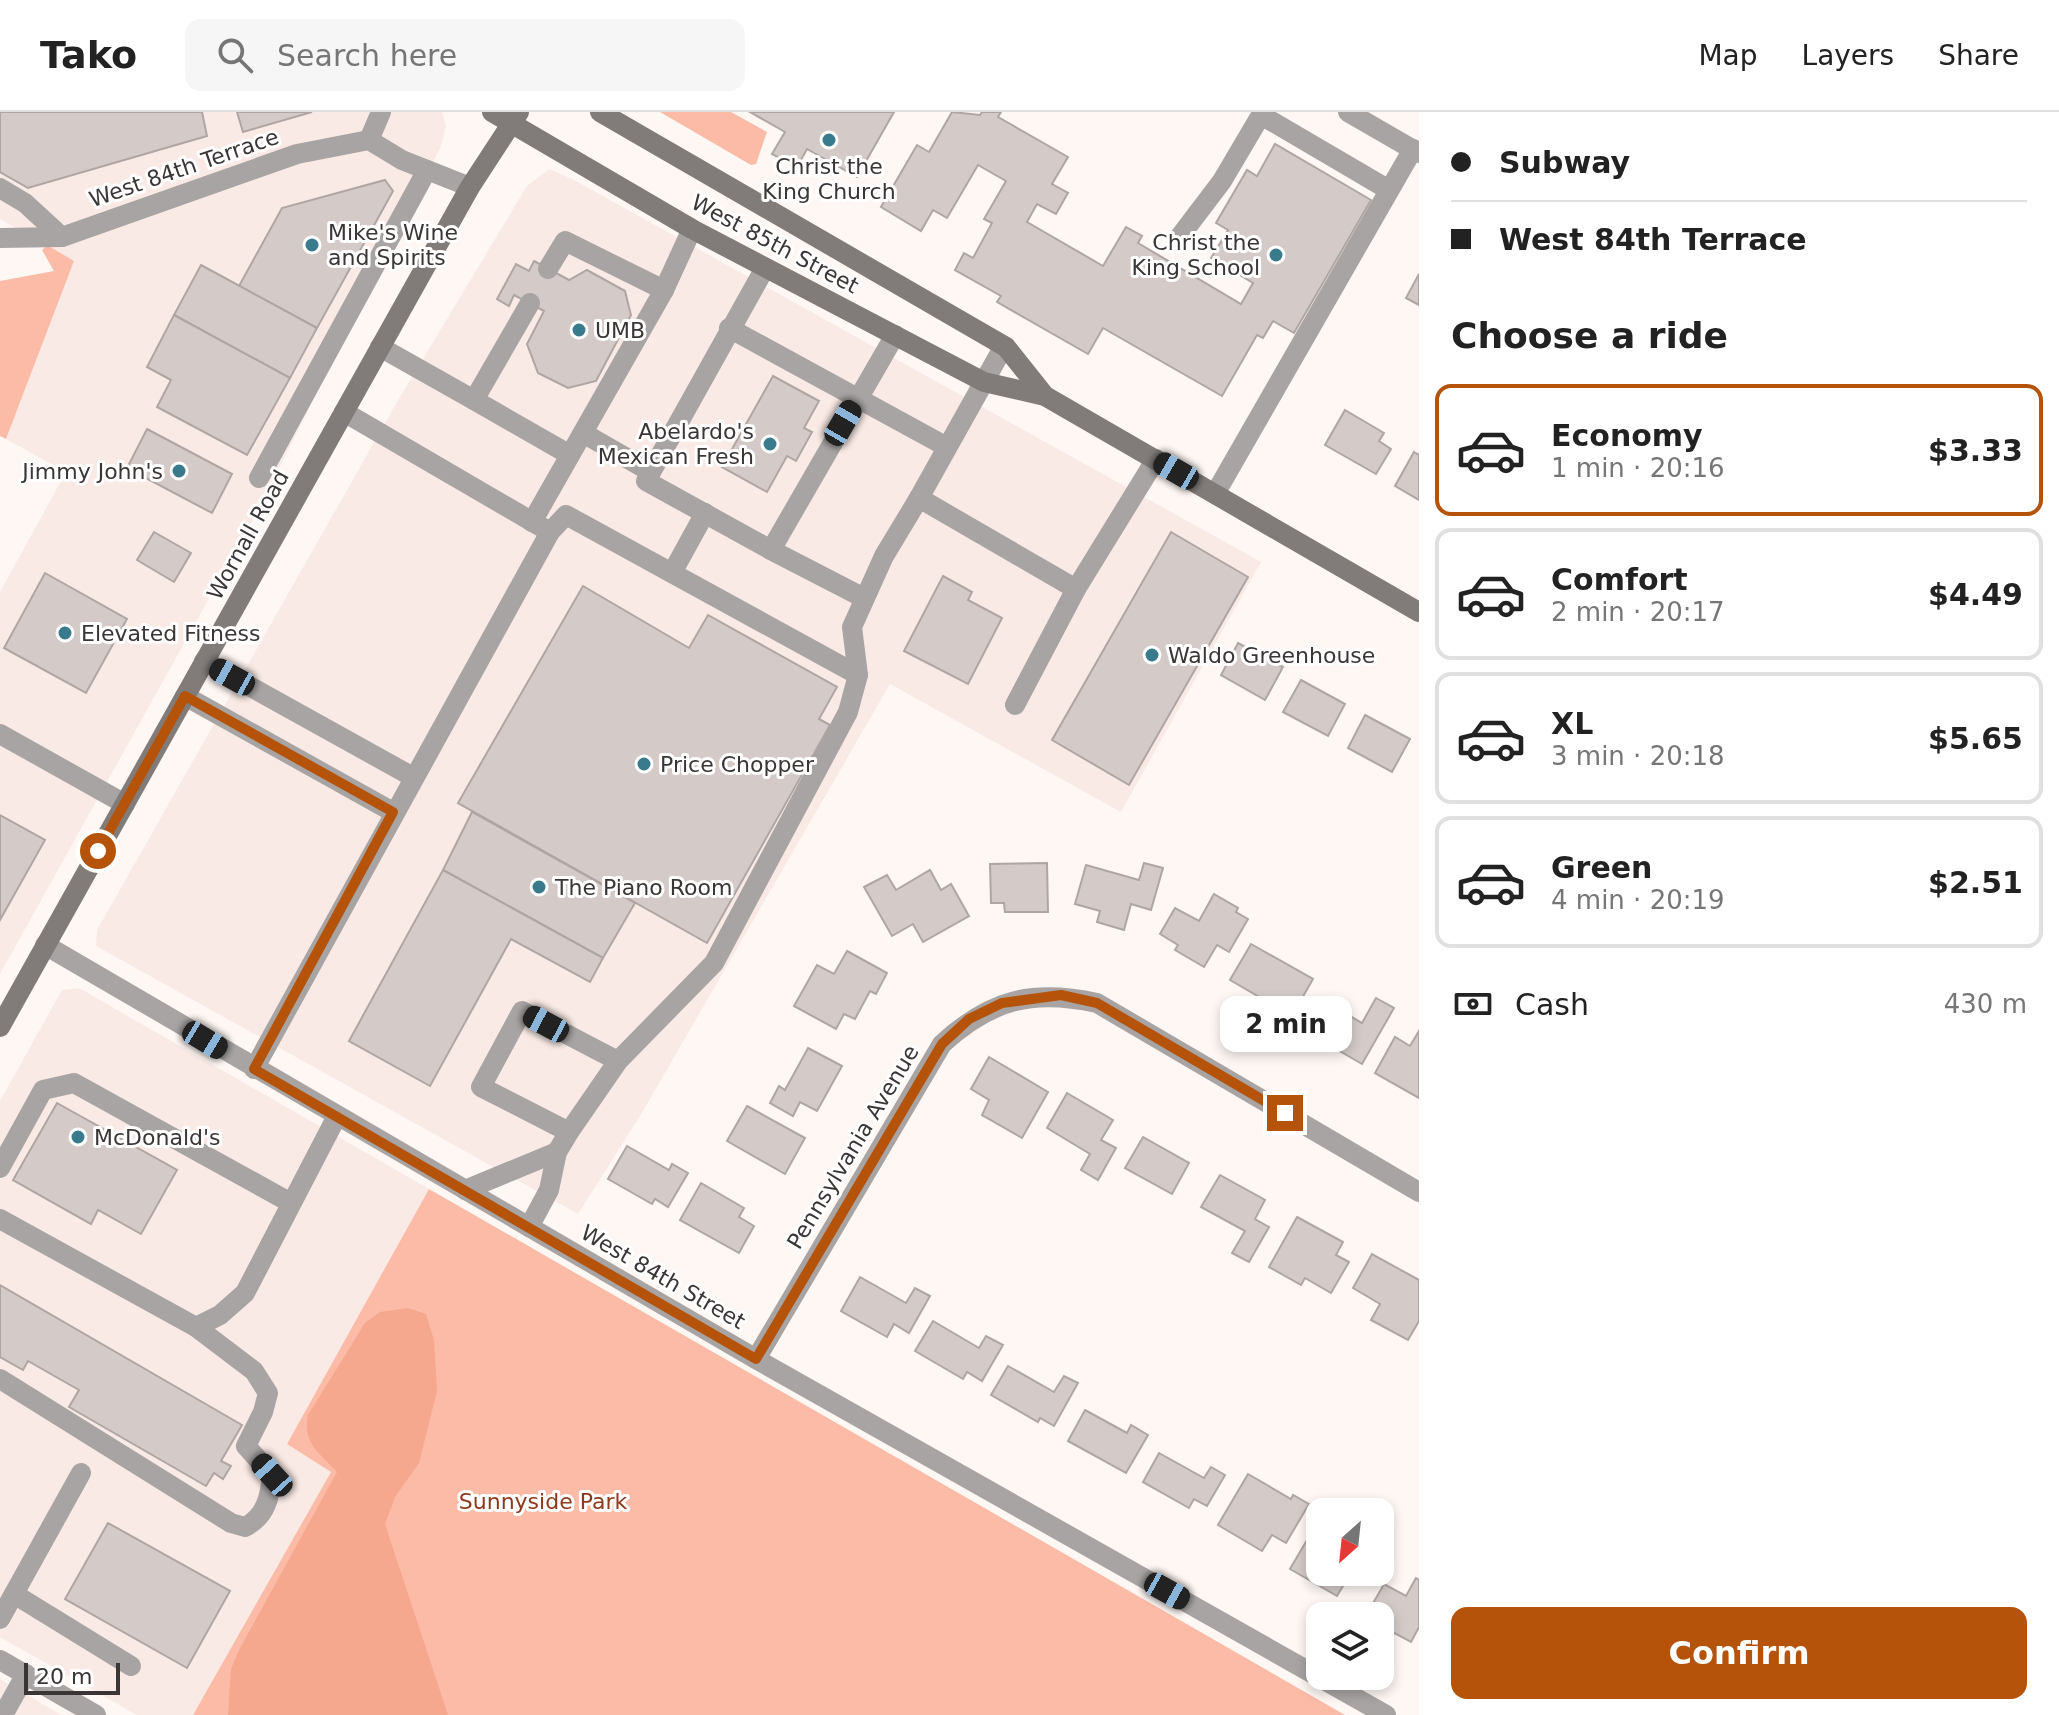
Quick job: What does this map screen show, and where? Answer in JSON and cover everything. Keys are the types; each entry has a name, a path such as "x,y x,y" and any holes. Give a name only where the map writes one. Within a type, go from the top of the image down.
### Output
{"main road":[{"name":"West 85th Street","path":"492,112 516,118 692,229 993,387 1045,396 1419,612"},
{"name":"West 85th Street","path":"600,112 1004,346 1045,396"},
{"name":"Wornall Road","path":"0,1027 470,187 516,118"}],"street":[{"path":"381,112 369,140 427,170 470,187"},
{"path":"1215,494 1389,190 1416,151 1348,112"},
{"path":"1178,239 1222,181 1261,113 1389,190"},
{"name":"West 84th Terrace","path":"0,238 62,237 297,154 369,140"},
{"path":"259,478 427,170"},
{"path":"0,188 25,203 62,237"},
{"path":"254,1069 413,777 541,527 570,455 664,290 692,229"},
{"path":"548,269 565,241 664,290"},
{"path":"765,268 646,481 864,598"},
{"path":"474,400 530,303"},
{"path":"729,328 947,447"},
{"path":"771,550 895,335"},
{"path":"529,1227 549,1190 557,1152 618,1061 714,963 848,712 858,675 852,627 864,598 884,556 1004,346"},
{"path":"380,347 570,455"},
{"path":"344,412 541,527"},
{"path":"583,433 651,472"},
{"path":"1015,705 1076,589 1156,459"},
{"path":"919,498 1076,589"},
{"path":"672,573 705,513"},
{"path":"541,527 566,515 858,675"},
{"path":"204,661 413,777"},
{"path":"185,696 393,812"},
{"path":"0,734 125,804"},
{"name":"West 84th Street","path":"45,945 756,1359 1386,1715"},
{"name":"Pennsylvania Avenue","path":"756,1359 942,1044 969,1019 1002,1003 1061,995 1097,1003 1419,1192"},
{"path":"569,1132 481,1087 522,1011 618,1061"},
{"path":"0,1168 43,1090 74,1083 291,1203"},
{"path":"196,1327 220,1315 245,1293 337,1116"},
{"path":"465,1190 557,1152"},
{"path":"0,1219 196,1327 254,1371 268,1393 263,1412 246,1446 272,1475 270,1498 256,1521 245,1527 231,1523 0,1379"},
{"path":"0,1619 81,1473"},
{"path":"14,1594 131,1666"},
{"path":"0,1660 96,1715"},
{"path":"3,1715 26,1674"}],"shaded area":[{"path":"0,112 442,112 446,126 441,146 255,516 0,974 0,592 66,472 6,439 74,261 0,219"},
{"path":"549,169 574,180 1261,562 1121,812 890,684 640,1116 578,1214 96,946 97,930 397,402 527,186"},
{"path":"79,988 429,1189 287,1444 332,1472 193,1715 137,1715 0,1637 0,1101 62,990"},
{"path":"408,1308 426,1314 434,1340 437,1391 419,1463 395,1497 385,1524 448,1715 228,1715 231,1669 239,1650 337,1472 310,1440 308,1415 365,1323 380,1312"},
{"path":"0,1679 61,1715 0,1715"}],"green space":[{"path":"660,112 731,112 767,132 756,164 751,165"},
{"path":"47,245 74,261 6,439 0,436 0,281 54,271 42,250"},
{"name":"Sunnyside Park","path":"429,1189 1345,1715 193,1715 331,1472 287,1444"}],"building":[{"path":"0,112 202,112 207,136 28,188 0,172"},
{"path":"237,112 312,112 243,132"},
{"name":"Christ the King Church","path":"750,112 894,112 857,177 807,149 797,167 772,154 785,132"},
{"name":"Christ the King School","path":"952,112 980,115 982,112 1001,112 998,117 1068,157 1052,184 1068,193 1056,214 1037,204 1027,222 1103,266 1126,227 1142,236 1138,243 1241,304 1253,283 1211,258 1228,230 1216,223 1247,170 1257,176 1275,144 1371,200 1294,333 1273,321 1263,338 1257,335 1222,396 1103,328 1088,354 997,302 1001,296 955,270 964,253 973,258 992,223 984,219 1006,181 978,165 947,218 933,210 921,231 881,207 917,145 929,152"},
{"name":"Mike's Wine and Spirits","path":"385,180 393,191 317,328 239,286 282,208"},
{"name":"UMB","path":"534,261 569,280 587,270 625,291 631,315 596,381 568,388 538,373 527,344 544,311 514,295 509,306 497,299 516,264 529,271"},
{"path":"201,265 317,328 290,378 174,315"},
{"path":"1419,274 1419,305 1406,298"},
{"path":"174,315 290,378 247,455 157,407 171,380 147,367"},
{"name":"Abelardo's Mexican Fresh","path":"773,376 819,401 804,428 812,432 796,461 787,456 767,492 722,467"},
{"path":"1345,410 1384,433 1379,441 1391,449 1376,474 1325,445"},
{"name":"Jimmy John's","path":"147,429 232,474 212,513 127,468"},
{"path":"1414,452 1419,455 1419,500 1395,486"},
{"path":"154,532 191,553 174,582 137,560"},
{"name":"Waldo Greenhouse","path":"1171,532 1248,577 1129,785 1052,740"},
{"name":"Elevated Fitness","path":"45,573 127,619 86,693 4,648"},
{"path":"943,576 972,592 968,600 1002,618 968,684 904,651"},
{"name":"Price Chopper","path":"583,586 689,648 708,615 837,687 819,719 830,725 707,943 458,803"},
{"path":"1238,643 1283,667 1265,700 1221,675"},
{"path":"1301,680 1345,704 1328,736 1283,712"},
{"path":"1365,715 1410,739 1392,772 1348,748"},
{"name":"The Piano Room","path":"472,812 635,903 603,958 443,870"},
{"path":"0,815 45,840 0,920"},
{"path":"1047,863 1048,912 1005,912 1004,903 991,903 990,864"},
{"path":"1144,863 1163,868 1151,910 1131,904 1124,930 1097,922 1100,911 1075,904 1086,865 1139,880"},
{"path":"443,870 603,958 590,982 511,939 430,1086 349,1041"},
{"path":"930,870 941,890 951,884 969,916 923,942 913,924 892,936 864,887 887,875 896,890"},
{"path":"1214,894 1238,908 1236,912 1248,919 1229,952 1217,945 1204,967 1175,950 1178,945 1160,934 1175,908 1199,921"},
{"path":"1251,944 1313,979 1292,1016 1230,980"},
{"path":"847,951 887,973 876,994 870,991 855,1019 844,1014 836,1029 794,1006 817,965 834,974"},
{"path":"1376,998 1394,1008 1362,1064 1303,1030 1321,999 1362,1023"},
{"path":"1419,1031 1419,1098 1375,1073 1395,1037 1410,1046"},
{"path":"808,1048 842,1066 817,1111 800,1102 793,1116 770,1103 779,1086 785,1090"},
{"path":"989,1057 1048,1092 1022,1138 982,1115 989,1100 971,1089"},
{"path":"1067,1093 1113,1120 1101,1140 1116,1148 1098,1180 1081,1170 1090,1154 1047,1128"},
{"name":"McDonald's","path":"57,1103 177,1170 141,1234 98,1210 91,1224 13,1180"},
{"path":"747,1106 805,1138 785,1174 727,1141"},
{"path":"1143,1137 1189,1163 1172,1194 1125,1168"},
{"path":"627,1146 669,1170 672,1164 688,1173 668,1207 655,1199 652,1204 608,1179"},
{"path":"1220,1175 1265,1200 1255,1219 1269,1227 1249,1262 1232,1253 1245,1231 1201,1207"},
{"path":"701,1183 744,1208 739,1217 754,1226 739,1253 680,1220"},
{"path":"1297,1217 1343,1242 1336,1255 1349,1262 1331,1293 1305,1278 1301,1285 1269,1267"},
{"path":"1372,1254 1419,1280 1419,1321 1408,1340 1371,1320 1380,1304 1353,1288"},
{"path":"860,1277 906,1303 915,1288 930,1296 909,1333 894,1324 887,1337 841,1311"},
{"path":"0,1285 242,1425 221,1461 231,1466 223,1479 214,1473 206,1486 69,1407 79,1390 28,1361 23,1370 0,1357"},
{"path":"933,1321 979,1348 986,1336 1003,1345 982,1381 967,1372 963,1379 915,1351"},
{"path":"1008,1366 1054,1392 1064,1376 1078,1383 1054,1426 1040,1418 1038,1422 991,1395"},
{"path":"1085,1410 1127,1433 1131,1425 1148,1435 1126,1473 1068,1441"},
{"path":"1159,1453 1204,1478 1211,1467 1225,1475 1207,1506 1194,1499 1189,1508 1143,1482"},
{"path":"1248,1474 1291,1499 1293,1495 1306,1502 1306,1509 1286,1543 1272,1535 1262,1551 1218,1525"},
{"path":"108,1523 230,1591 187,1668 65,1599"},
{"path":"1306,1542 1306,1578 1290,1569"},
{"path":"1416,1578 1419,1580 1419,1627 1411,1642 1394,1633 1394,1602 1374,1602 1383,1586 1406,1596"},
{"path":"1320,1586 1343,1586 1337,1596"}],"place":[{"name":"Christ the King Church","path":"829,140"},
{"name":"Mike's Wine and Spirits","path":"312,245"},
{"name":"Christ the King School","path":"1276,255"},
{"name":"UMB","path":"579,330"},
{"name":"Abelardo's Mexican Fresh","path":"770,444"},
{"name":"Jimmy John's","path":"179,471"},
{"name":"Elevated Fitness","path":"65,633"},
{"name":"Waldo Greenhouse","path":"1152,655"},
{"name":"Price Chopper","path":"644,764"},
{"name":"The Piano Room","path":"539,887"},
{"name":"McDonald's","path":"78,1137"}],"route":[{"path":"98,851 185,696 393,812 254,1069 756,1359 942,1044 969,1019 1002,1003 1061,995 1097,1003 1285,1113"}]}
